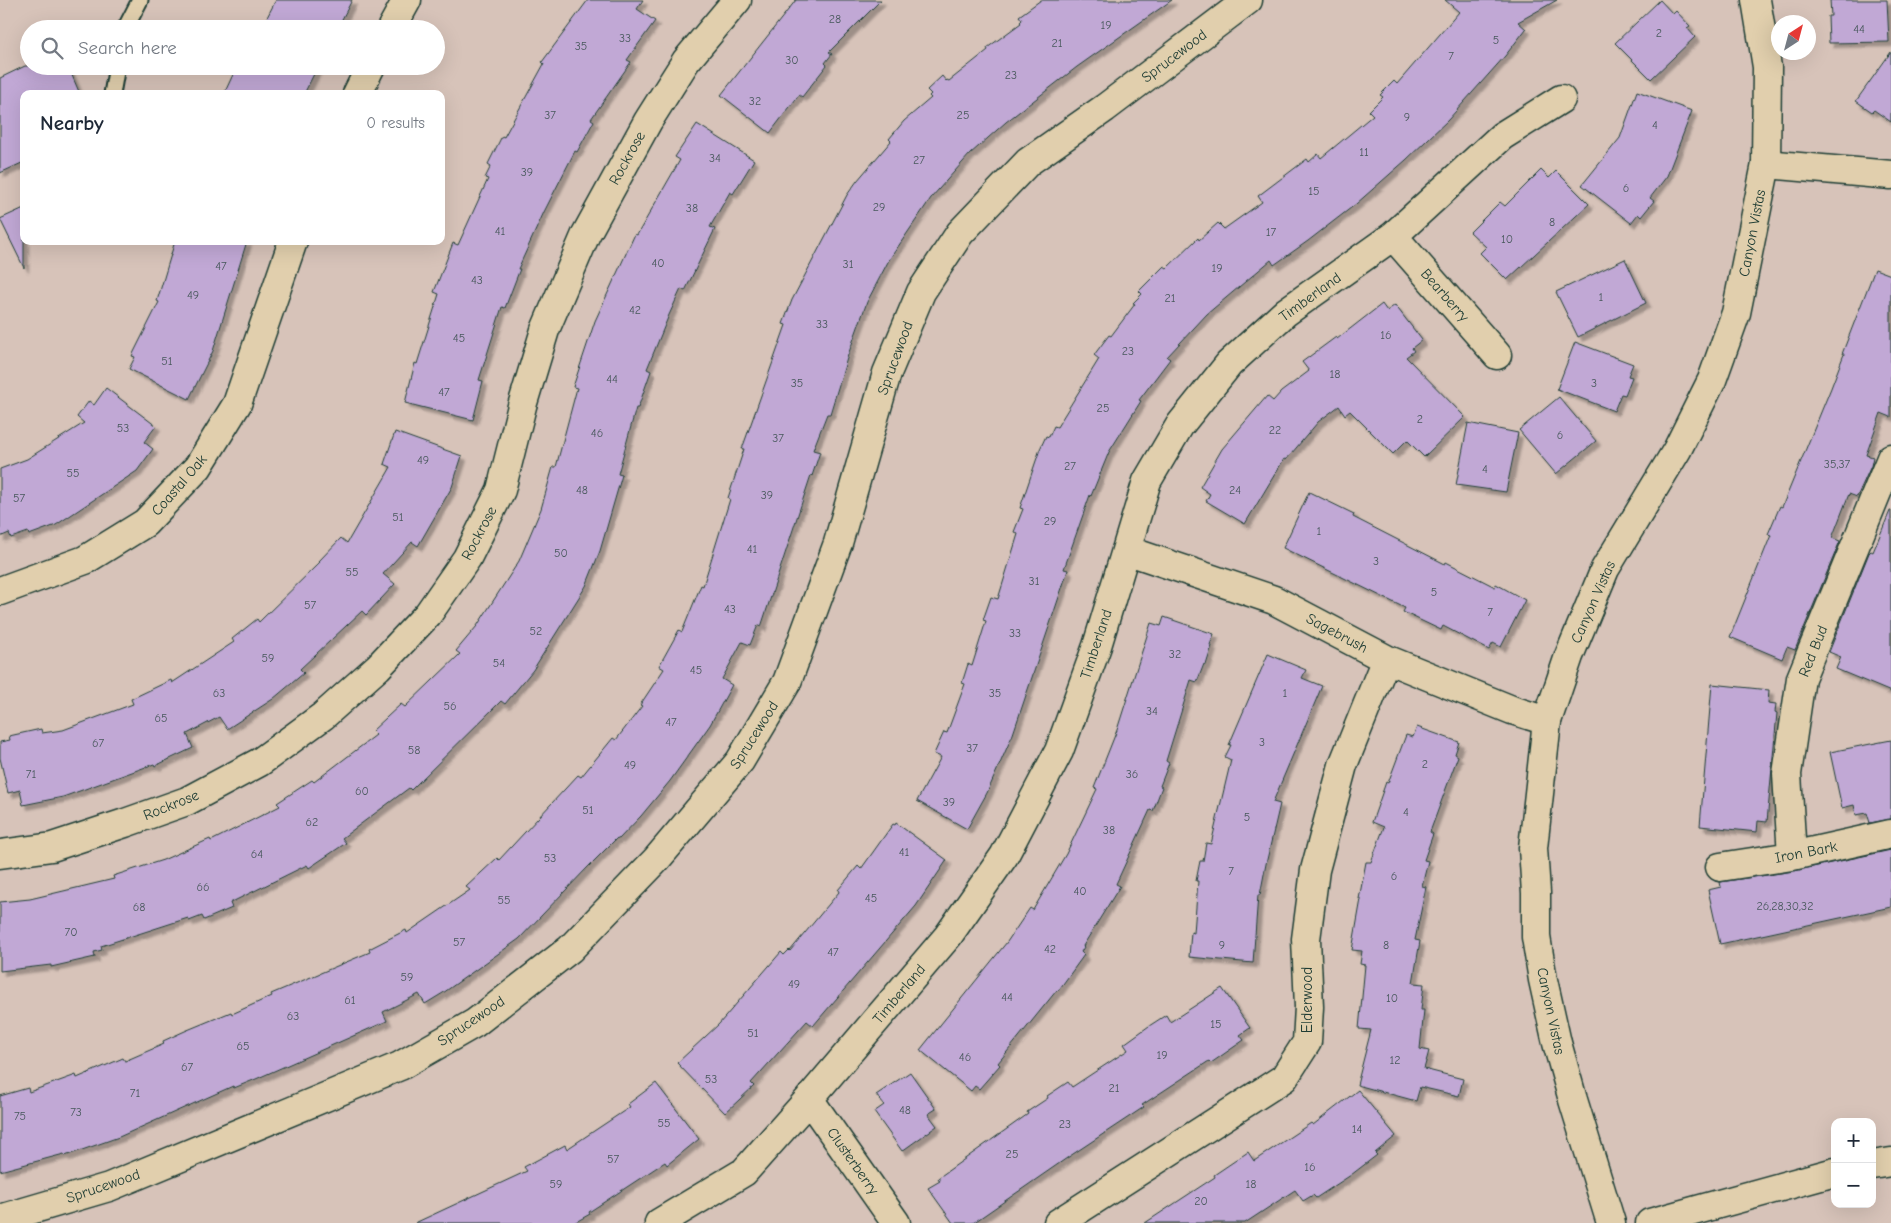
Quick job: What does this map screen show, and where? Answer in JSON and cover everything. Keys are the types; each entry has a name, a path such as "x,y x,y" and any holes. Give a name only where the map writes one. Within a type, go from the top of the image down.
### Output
{"street":[{"path":"396,20 407,0"},
{"name":"Rockrose","path":"0,854 52,847 188,801 260,762 323,716 378,667 428,614 467,558 501,490 522,406 545,330 586,234 648,120 681,68 737,0"},
{"name":"Sprucewood","path":"0,1218 109,1187 400,1066 474,1023 570,948 656,860 740,761 787,682 838,543 887,373 921,292 960,233 1028,162 1105,108 1248,0"},
{"name":"Canyon Vistas","path":"1611,1223 1557,1043 1543,980 1536,936 1533,848 1547,721 1569,656 1605,569 1677,450 1712,380 1736,313 1766,164 1767,67 1756,0"},
{"path":"359,90 366,75"},
{"name":"Timberland","path":"659,1223 744,1172 810,1099 948,936 1004,856 1059,751 1097,646 1147,481 1180,425 1229,364 1286,312 1393,236 1502,136 1561,99"},
{"path":"1766,164 1891,175"},
{"name":"Bearberry","path":"1393,236 1497,355"},
{"name":"Coastal Oak","path":"0,591 85,560 128,534 144,523 198,467 237,404 292,245"},
{"name":"Red Bud","path":"1792,856 1787,774 1801,678 1891,458"},
{"name":"Sagebrush","path":"1126,550 1274,600 1386,658 1512,710 1547,721"},
{"name":"Elderwood","path":"1058,1223 1284,1078 1307,1042 1309,1007 1306,939 1315,870 1343,766 1386,658"},
{"name":"Iron Bark","path":"1720,866 1792,856 1891,834"},
{"name":"Clusterberry","path":"810,1099 896,1223"},
{"path":"1876,1164 1891,1162"},
{"path":"1650,1223 1831,1173"}],"lane":[{"path":"130,20 140,0"},
{"path":"113,90 115,75"}],"building":[{"path":"276,0 352,0 342,20 266,20"},
{"path":"588,0 643,0 637,9 655,21 627,60 631,62 591,119 594,121 577,152 575,151 518,269 520,269 505,308 502,307 479,380 483,381 473,420 405,403 415,363 417,364 439,294 434,292 453,243 458,245 488,179 485,178 491,166 488,164 544,64 542,62"},
{"path":"796,0 881,0 829,52 832,54 825,63 827,65 802,97 799,95 770,133 721,95"},
{"path":"1041,0 1172,0 1077,67 1006,122 970,154 931,198 889,260 867,302 830,414 827,414 813,450 820,452 761,627 758,625 750,645 742,642 722,679 732,685 710,725 670,781 641,816 588,867 519,939 425,1004 419,994 383,1012 387,1021 256,1079 234,1088 233,1086 119,1137 65,1156 64,1154 0,1171 0,1096 28,1088 29,1092 76,1075 77,1078 123,1058 125,1061 164,1044 163,1041 185,1031 231,1012 232,1014 272,996 271,994 370,952 369,949 406,930 407,933 470,890 466,887 497,858 499,860 578,775 581,777 613,738 616,740 642,706 640,705 664,669 659,666 679,630 682,632 701,585 703,586 730,499 728,498 744,449 742,449 786,325 783,324 792,300 847,195 891,141 889,139 904,121 931,98 929,96 931,94 927,90 942,76 946,81 949,81 988,50 987,48 1021,23 1022,20 1019,16"},
{"path":"1445,0 1557,0 1518,22 1526,29 1505,56 1448,120 1406,160 1356,204 1308,241 1274,265 1271,260 1207,314 1167,357 1170,359 1139,400 1141,401 1109,452 1090,495 1064,569 1068,570 1013,734 987,793 967,829 917,801 941,757 934,754 944,732 947,733 965,684 962,683 968,664 972,666 986,621 983,620 991,597 998,599 1018,534 1014,532 1023,509 1020,508 1040,449 1046,436 1049,437 1054,426 1057,427 1099,359 1094,355 1135,304 1133,303 1142,294 1139,291 1164,266 1167,268 1198,238 1199,240 1218,223 1224,229 1262,202 1258,196 1307,159 1309,162 1318,154 1321,158 1373,115 1369,111 1383,97 1380,95 1394,81 1397,84 1459,12"},
{"path":"1660,0 1673,14 1676,11 1690,26 1687,28 1695,37 1651,79 1615,43"},
{"path":"1830,0 1887,0 1889,42 1829,43 1828,16 1831,16"},
{"path":"1891,52 1891,122 1874,110 1872,112 1856,101"},
{"path":"20,68 20,75 72,75 78,90 20,90 20,164 0,173 0,78"},
{"path":"233,75 314,75 306,90 226,90"},
{"path":"1637,91 1692,111 1667,176 1650,198 1654,201 1641,217 1638,214 1631,223 1582,185 1620,138"},
{"path":"697,124 754,160 733,194 730,192 710,227 715,229 685,291 681,289 669,315 647,369 651,371 638,408 636,408 618,474 622,475 600,551 586,586 533,670 505,704 501,701 411,790 409,788 342,838 346,843 309,868 307,865 230,903 232,908 204,920 202,916 189,921 188,918 101,946 102,950 94,952 95,957 51,967 51,965 0,971 0,902 30,899 114,879 113,876 163,860 210,839 211,841 280,806 277,803 312,780 314,782 376,735 372,731 401,704 405,707 460,654 456,651 477,626 519,561 541,509 553,467 556,467 577,388 573,387 595,321 635,234 637,235 680,160 675,157"},
{"path":"1541,170 1549,178 1556,171 1589,204 1507,280 1480,253 1486,247 1470,232 1500,202 1505,206"},
{"path":"20,210 20,245 24,245 24,268 0,219"},
{"path":"174,245 246,245 213,351 189,399 129,369 135,357 132,356 159,302 157,301"},
{"path":"1625,259 1646,303 1578,337 1556,292"},
{"path":"1875,269 1891,275 1891,417 1881,413 1866,455 1873,457 1871,466 1857,497 1849,494 1832,538 1840,541 1795,650 1787,647 1782,659 1730,637 1771,535 1768,534 1780,506 1782,507 1831,388"},
{"path":"1382,304 1387,311 1395,305 1422,340 1412,348 1414,351 1406,357 1465,417 1424,457 1407,440 1393,454 1350,411 1345,415 1339,406 1318,422 1286,460 1284,459 1245,524 1206,501 1210,494 1200,487 1222,449 1267,396 1273,401 1281,392 1309,371 1302,362 1336,337 1337,339"},
{"path":"1575,342 1633,364 1628,376 1632,377 1625,395 1621,394 1614,411 1557,389"},
{"path":"106,388 156,426 144,442 153,449 137,471 56,525 29,535 28,532 11,538 9,533 0,537 0,469 27,459 84,423 77,417 89,401 94,405"},
{"path":"1559,397 1596,441 1556,474 1519,430"},
{"path":"1468,423 1518,433 1506,492 1456,485"},
{"path":"395,432 462,456 452,487 418,546 412,542 383,574 395,584 366,615 362,611 300,669 304,673 273,699 227,729 219,717 187,734 193,748 155,766 154,764 63,797 23,805 20,790 8,793 0,758 0,742 10,740 9,736 41,729 42,733 63,730 133,704 131,699 171,680 172,683 234,642 232,639 257,619 259,622 320,562 341,538 347,543 391,467 384,464"},
{"path":"1309,492 1354,514 1353,517 1445,564 1446,562 1495,587 1496,584 1525,600 1501,647 1493,643 1489,650 1443,626 1441,630 1403,612 1405,608 1283,548"},
{"path":"1890,511 1891,692 1836,669 1841,657 1829,652 1869,553 1873,552"},
{"path":"1164,617 1214,634 1206,665 1204,664 1197,682 1191,680 1166,761 1169,763 1153,811 1150,810 1116,884 1120,886 1083,946 1081,952 1084,955 1058,991 998,1063 1000,1065 979,1089 975,1086 971,1091 920,1050 1007,942 1030,908 1033,910 1066,854 1097,789 1094,788 1117,730 1151,623 1161,626"},
{"path":"1268,654 1306,670 1302,678 1322,686 1273,802 1280,804 1260,895 1258,895 1253,963 1189,957 1191,932 1194,933 1198,881 1196,881 1200,861 1203,861 1206,843 1211,844 1231,760 1225,757"},
{"path":"1712,684 1769,690 1768,703 1776,704 1775,712 1777,713 1767,822 1758,821 1757,832 1700,826"},
{"path":"1417,727 1459,742 1455,754 1458,756 1430,832 1433,834 1424,860 1428,861 1422,886 1426,887 1415,940 1420,941 1413,983 1424,984 1421,1010 1424,1010 1420,1049 1429,1051 1424,1069 1463,1079 1459,1096 1420,1087 1416,1101 1357,1085 1371,1030 1359,1029 1365,965 1360,964 1362,951 1352,950 1366,862 1371,862 1384,827 1372,822 1386,782 1388,783 1406,735 1413,737"},
{"path":"1891,740 1891,819 1870,823 1867,813 1856,815 1854,805 1842,808 1830,752"},
{"path":"896,823 947,860 916,906 813,1026 807,1021 751,1083 754,1086 725,1113 677,1063 719,1024 781,952 784,955 790,951 858,866 861,869 893,824 895,825"},
{"path":"1891,850 1891,907 1720,944 1708,890 1721,887 1720,882 1794,871"},
{"path":"1222,988 1250,1028 1240,1035 1244,1040 1211,1063 1209,1061 1142,1105 1144,1107 973,1223 953,1223 928,1188 940,1181 938,1178 1028,1114 1027,1112 1048,1098 1047,1096 1068,1082 1072,1087 1128,1050 1124,1044 1149,1026 1166,1015 1170,1022"},
{"path":"910,1072 936,1109 928,1114 937,1126 902,1151 874,1112 884,1105 876,1095"},
{"path":"656,1083 699,1139 667,1165 665,1162 589,1212 590,1214 574,1223 415,1223 527,1171 524,1167 565,1145 567,1149 630,1107 628,1104"},
{"path":"1358,1090 1396,1136 1375,1153 1377,1155 1316,1198 1313,1195 1303,1201 1295,1190 1245,1223 1145,1223 1215,1177 1214,1175 1248,1152 1254,1161 1311,1123 1313,1125"}]}
